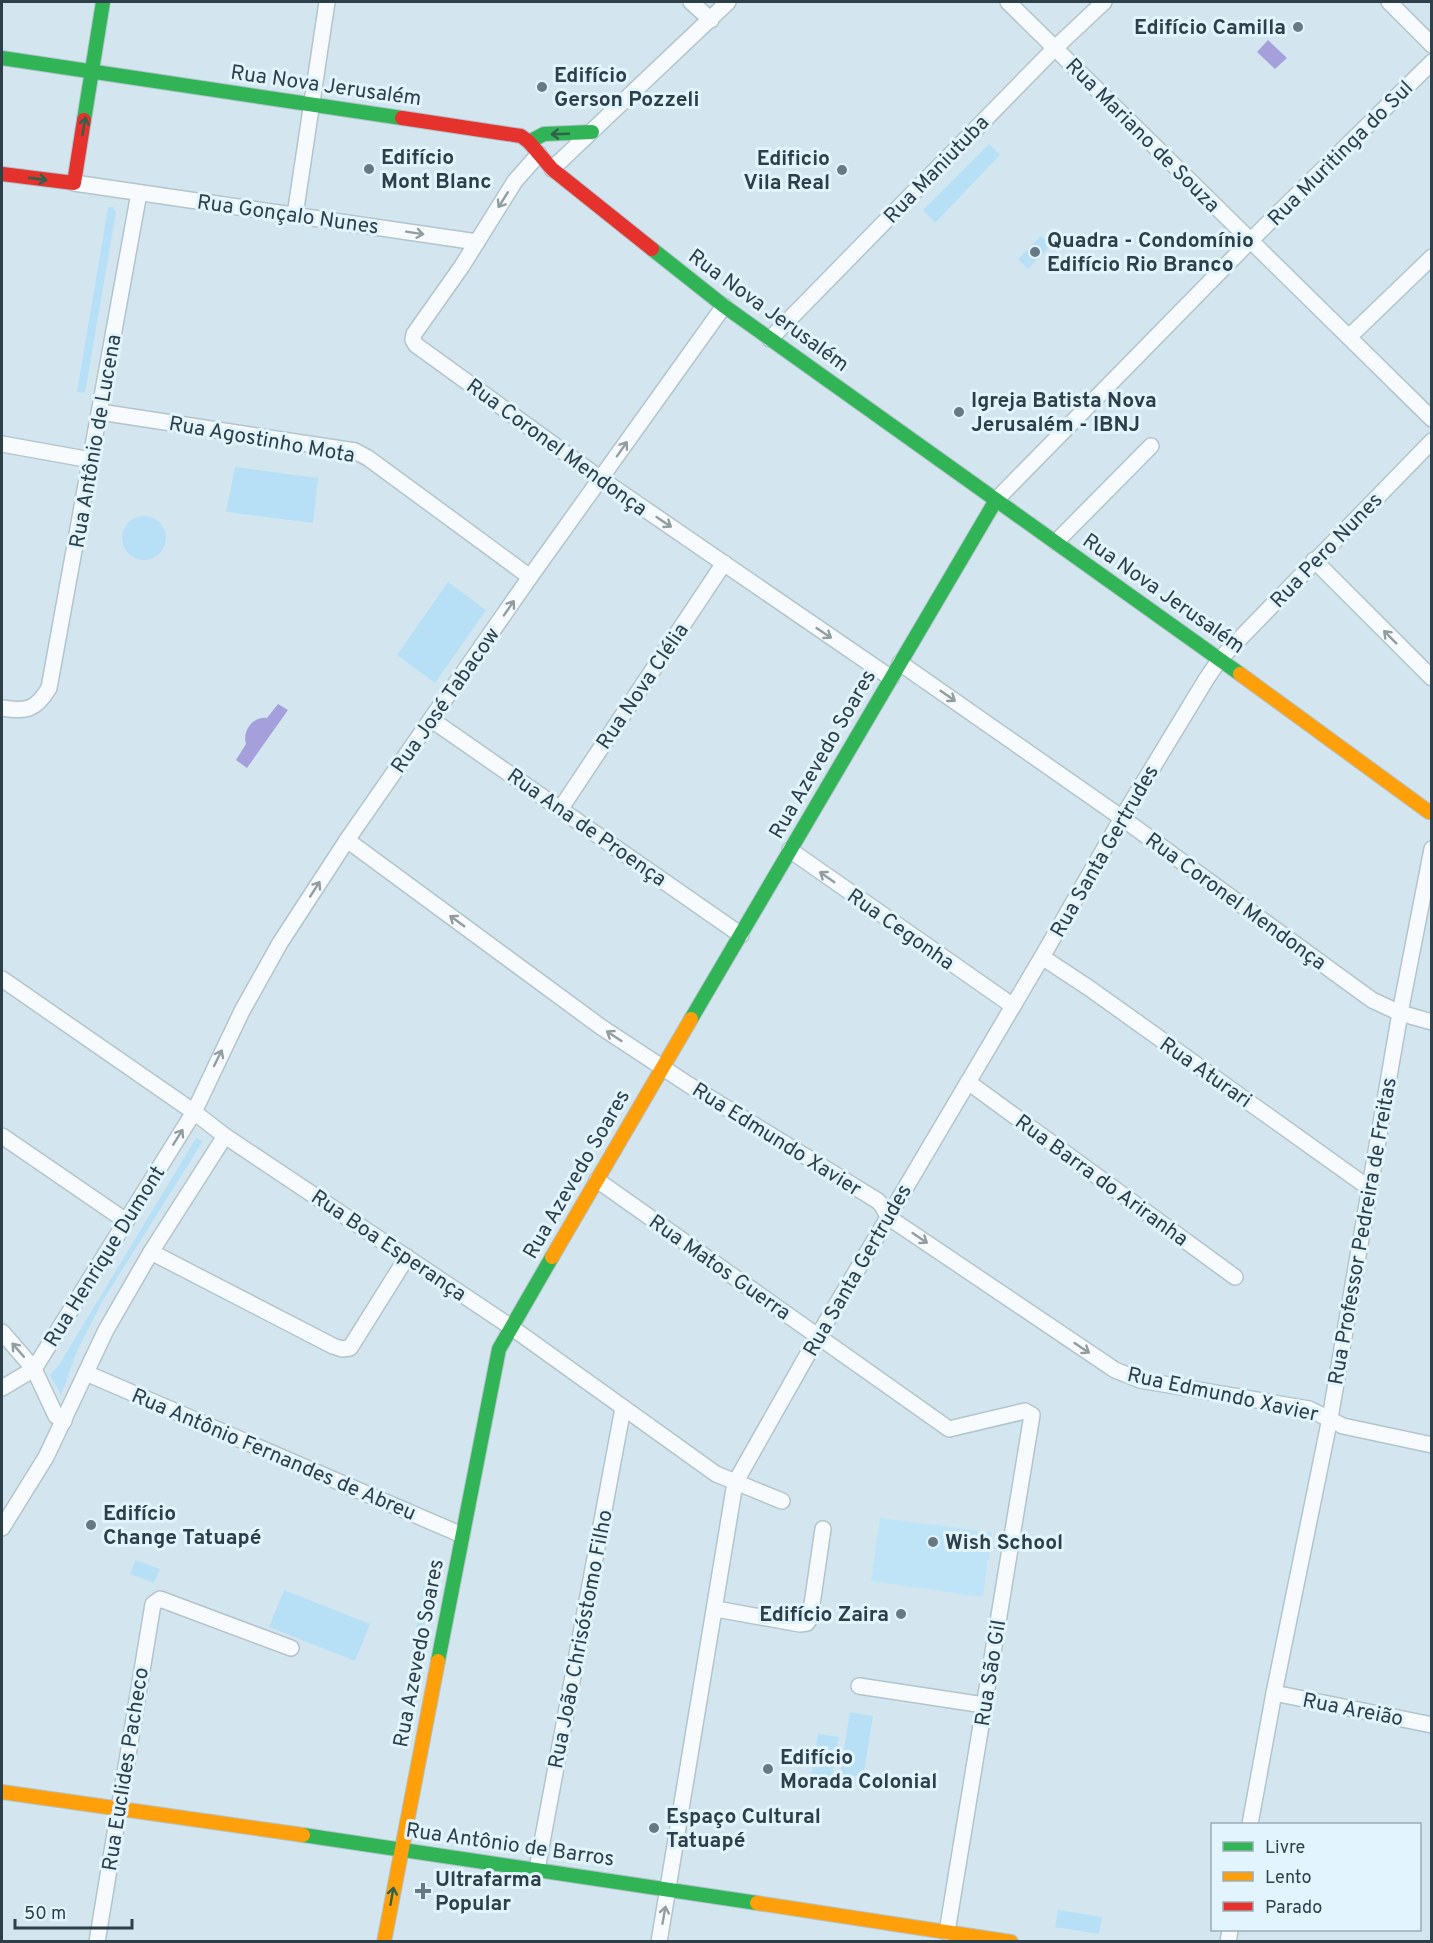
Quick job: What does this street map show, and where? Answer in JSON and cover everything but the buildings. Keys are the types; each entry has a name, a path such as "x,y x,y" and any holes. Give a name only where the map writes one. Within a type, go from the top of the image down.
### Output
{"street":[{"path":"75,177 104,2"},
{"path":"295,215 327,2"},
{"path":"691,2 711,20"},
{"path":"552,169 728,2"},
{"name":"Rua Mariano de Souza","path":"1008,2 1431,419"},
{"name":"Rua Maniutuba","path":"770,339 1055,48 1104,2"},
{"path":"1389,2 1431,45"},
{"name":"Rua Nova Jerusalém","path":"2,58 521,136 552,169 724,306 1221,659 1430,815"},
{"name":"Rua Muritinga do Sul","path":"996,500 1250,241 1431,62"},
{"path":"534,148 544,134 592,132"},
{"name":"Rua Coronel Mendonça","path":"534,148 477,242 414,334 413,340 416,345 601,480 891,678"},
{"name":"Rua Gonçalo Nunes","path":"2,174 75,177 99,187 477,242"},
{"name":"Rua Antônio de Lucena","path":"2,708 14,710 30,708 41,702 49,688 139,193"},
{"path":"1349,337 1431,257"},
{"name":"Rua José Tabacow","path":"194,1112 242,1011 280,943 347,840 530,577 724,306"},
{"name":"Rua Agostinho Mota","path":"100,412 355,451 368,458 530,577"},
{"name":"Rua Pero Nunes","path":"1221,659 1431,441"},
{"path":"2,444 91,460"},
{"path":"1056,542 1151,446"},
{"name":"Rua Azevedo Soares","path":"384,1941 499,1349 996,500"},
{"path":"1314,561 1431,678"},
{"name":"Rua Nova Clélia","path":"561,808 724,564"},
{"name":"Rua Santa Gertrudes","path":"659,1941 716,1609 735,1483 818,1336 1122,818 1221,659"},
{"name":"Rua Coronel Mendonça","path":"900,663 1122,818 1372,1000 1400,1013 1431,1022"},
{"name":"Rua Ana de Proença","path":"432,720 741,934"},
{"name":"Rua Edmundo Xavier","path":"347,840 601,1027 878,1202 888,1217 1126,1376 1309,1409 1343,1426 1431,1444"},
{"name":"Rua Professor Pedreira de Freitas","path":"1250,1823 1330,1418 1400,1013 1431,849"},
{"name":"Rua Cegonha","path":"790,850 1013,1006"},
{"name":"Rua Aturari","path":"1042,957 1369,1188"},
{"name":"Rua Boa Esperança","path":"2,979 225,1136 511,1327 716,1474 782,1501"},
{"name":"Rua Barra do Ariranha","path":"968,1082 1235,1277"},
{"name":"Rua Henrique Dumont","path":"2,1388 34,1369 194,1112"},
{"path":"2,1136 126,1221"},
{"name":"Rua Henrique Dumont","path":"2,1528 46,1457 106,1330 151,1252 225,1136"},
{"name":"Rua Matos Guerra","path":"597,1180 949,1429 1025,1411 1032,1415"},
{"path":"151,1252 342,1349 350,1348 407,1257"},
{"path":"2,1332 34,1369 56,1416 64,1420"},
{"name":"Rua Antônio Fernandes de Abreu","path":"86,1373 462,1535"},
{"name":"Rua João Chrisóstomo Filho","path":"537,1869 623,1408"},
{"name":"Rua São Gil","path":"947,1932 1032,1415"},
{"path":"716,1609 800,1624 807,1623 810,1618 823,1529"},
{"name":"Rua Euclides Pacheco","path":"97,1941 153,1604 159,1599 291,1648"},
{"path":"859,1686 984,1705"},
{"name":"Rua Areião","path":"1274,1693 1431,1725"},
{"name":"Rua Antônio de Barros","path":"2,1792 537,1869 1011,1941"}],"shaded area":[{"path":"1268,40 1287,58 1275,69 1257,52"},
{"path":"989,144 1000,155 935,223 923,210"},
{"path":"108,207 113,207 116,212 85,393 77,392"},
{"name":"Quadra - Condomínio Edifício Rio Branco","path":"1041,236 1051,245 1028,269 1018,259"},
{"path":"235,467 318,478 313,523 226,512"},
{"path":"144,516 153,517 160,522 165,529 165,547 160,554 153,559 144,560 135,559 128,554 123,547 122,538 123,529 128,522 135,517"},
{"path":"448,582 486,610 435,683 397,655"},
{"path":"278,704 288,710 247,768 236,760 246,744 247,730 257,719 267,718"},
{"path":"196,1138 203,1141 102,1302 77,1351 61,1395 50,1375 59,1365"},
{"path":"880,1518 992,1532 983,1597 871,1581"},
{"path":"136,1560 160,1569 154,1583 130,1574"},
{"path":"424,1582 432,1585 419,1654 413,1649"},
{"path":"284,1590 370,1624 355,1661 269,1627"},
{"path":"850,1712 873,1716 863,1777 840,1774"},
{"path":"818,1734 839,1737 831,1784 810,1781"},
{"path":"1058,1910 1102,1917 1099,1934 1055,1927"}],"traffic: fast":[{"path":"84,120 103,2"},
{"path":"2,58 402,118"},
{"path":"529,142 544,134 592,132"},
{"path":"652,249 724,306 1240,674"},
{"path":"691,1019 996,500"},
{"path":"438,1661 499,1349 552,1257"},
{"path":"303,1835 757,1903"}],"traffic: slow":[{"path":"1240,674 1429,812"},
{"path":"552,1257 691,1019"},
{"path":"384,1942 438,1661"},
{"path":"2,1792 303,1835"},
{"path":"757,1903 1011,1942"}],"traffic: jam":[{"path":"402,118 521,136 552,169 652,249"},
{"path":"2,174 74,183 84,120"}],"place":[{"name":"Edifício Camilla","path":"1298,27"},
{"name":"Edifício Gerson Pozzeli","path":"542,87"},
{"name":"Edifício Mont Blanc","path":"369,169"},
{"name":"Edificio Vila Real","path":"842,170"},
{"name":"Quadra - Condomínio Edifício Rio Branco","path":"1035,252"},
{"name":"Igreja Batista Nova Jerusalém - IBNJ","path":"959,412"},
{"name":"Edifício Change Tatuapé","path":"91,1525"},
{"name":"Wish School","path":"933,1542"},
{"name":"Edifício Zaira","path":"901,1614"},
{"name":"Edifício Morada Colonial","path":"768,1769"},
{"name":"Espaço Cultural Tatuapé","path":"654,1828"},
{"name":"Ultrafarma Popular","path":"423,1891"}]}
